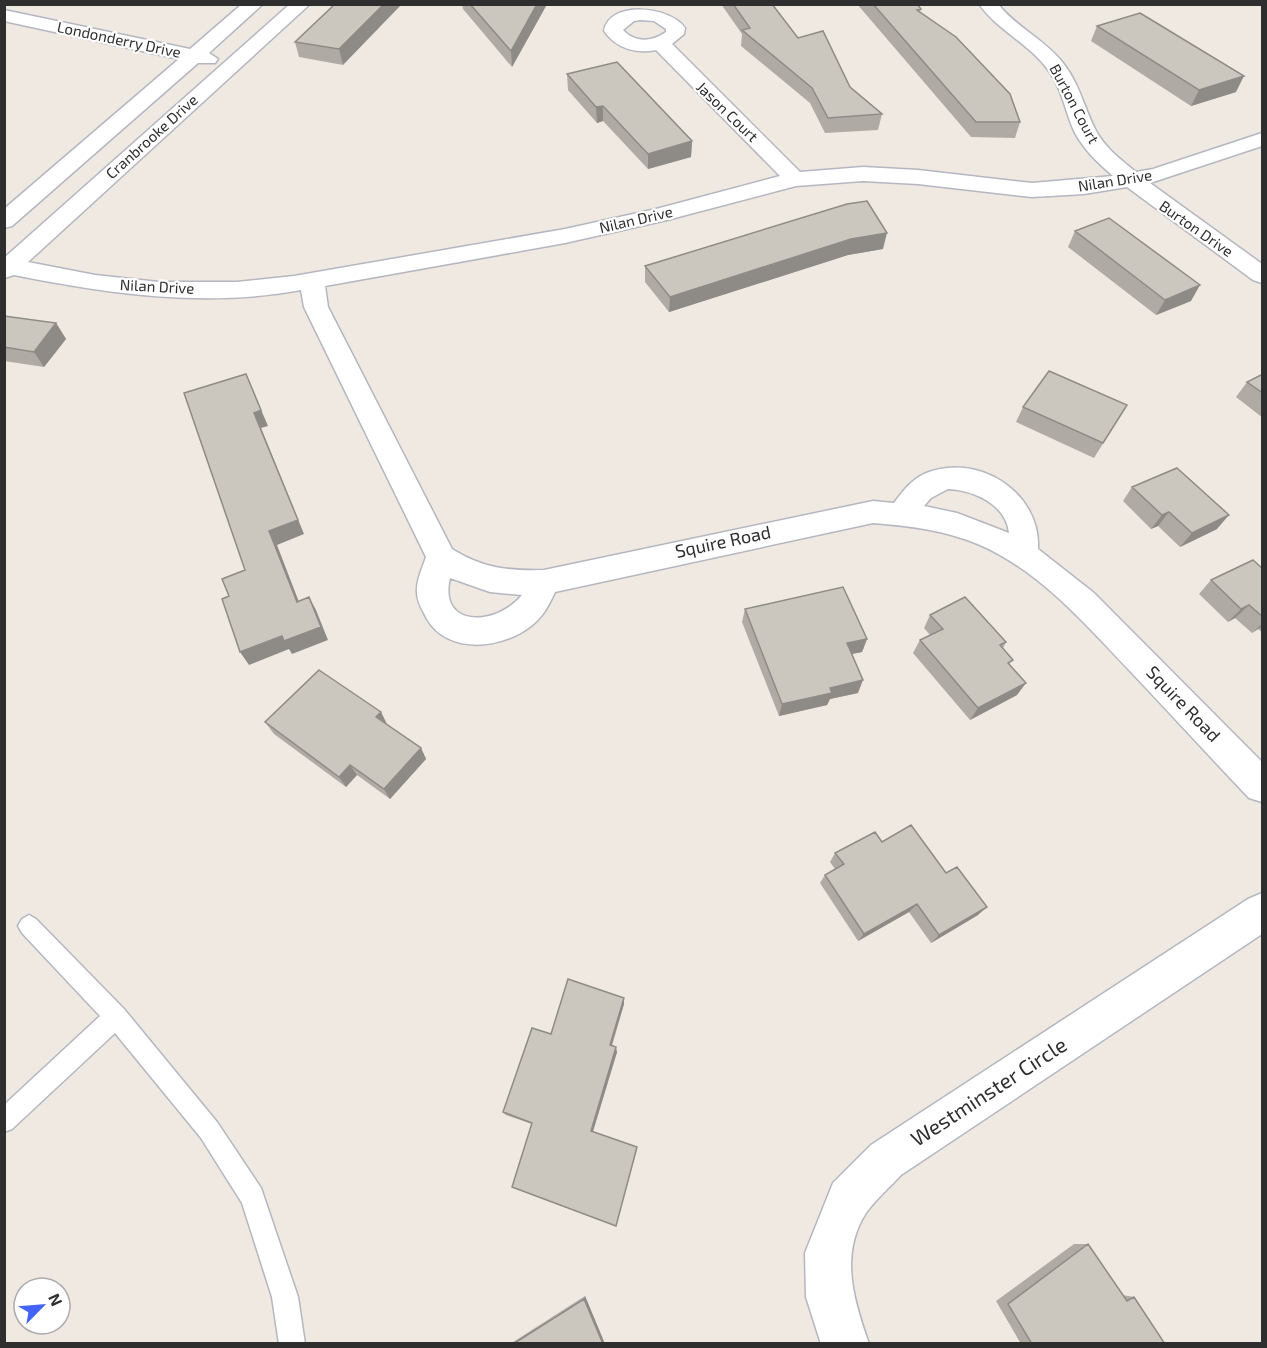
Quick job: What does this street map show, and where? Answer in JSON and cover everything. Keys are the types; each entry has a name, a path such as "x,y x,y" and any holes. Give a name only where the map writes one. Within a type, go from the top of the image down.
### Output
{"street":[{"name":"Cranbrooke Drive","path":"4,221 254,4"},
{"name":"Cranbrooke Drive","path":"6,268 301,4"},
{"name":"Burton Court","path":"988,4 999,18 1046,55 1057,68 1068,86 1085,131 1103,156 1131,181"},
{"name":"Londonderry Drive","path":"4,15 233,63"},
{"name":"Jason Court","path":"660,43 795,179"},
{"name":"Nilan Drive","path":"6,268 95,283 159,290 237,290 312,281 576,234 795,179 863,174 1032,190 1131,181 1263,139"},
{"name":"Burton Drive","path":"1131,181 1263,275"},
{"path":"312,281 315,307 441,557 432,585 433,602 448,620 463,631 484,633 508,625 531,607 544,582"},
{"path":"903,513 921,490 941,479 966,478 991,488 1009,504 1023,525 1023,552"},
{"name":"Squire Road","path":"441,557 461,571 489,581 510,585 544,582 873,512 903,513 964,526 988,534 1023,552 1052,573 1091,608 1263,786"},
{"name":"Westminster Circle","path":"845,1344 829,1297 828,1253 849,1199 886,1160 1263,912"}],"lane":[{"path":"29,926 116,1017 209,1131 252,1197 285,1297 292,1344"},
{"path":"4,1121 116,1017"}],"building":[{"path":"335,4 384,4 339,49 295,42"},
{"path":"470,4 537,4 511,51"},
{"path":"733,4 772,4 798,38 823,31 850,87 882,114 828,118 812,88 742,30 750,28"},
{"path":"873,4 917,4 921,9 917,10 956,37 1010,94 1020,122 976,122"},
{"path":"1140,13 1244,76 1199,90 1097,26"},
{"path":"617,62 692,141 648,154 603,106 596,107 567,74"},
{"path":"867,201 887,233 851,239 670,297 645,266 847,204"},
{"path":"1109,218 1200,285 1165,300 1075,231"},
{"path":"4,316 56,323 34,352 4,347"},
{"path":"1049,371 1127,405 1103,443 1023,407"},
{"path":"246,374 261,410 254,413 298,520 269,531 297,602 309,597 321,627 284,641 282,636 240,652 222,599 229,596 222,579 245,570 184,393"},
{"path":"1263,374 1263,393 1247,382"},
{"path":"1177,468 1229,515 1192,533 1169,512 1162,515 1132,487"},
{"path":"1253,560 1263,569 1263,617 1249,605 1241,609 1211,580"},
{"path":"843,587 867,639 847,643 863,680 830,688 832,693 782,704 745,609"},
{"path":"965,597 1006,642 1000,645 1013,660 1008,663 1026,683 978,708 920,640 943,629 930,615"},
{"path":"319,670 381,712 376,717 421,748 384,789 350,765 339,777 265,722"},
{"path":"911,825 946,873 957,867 987,907 939,935 917,904 864,934 825,875 844,864 835,853 875,832 882,842"},
{"path":"568,979 624,998 610,1045 616,1047 591,1131 637,1147 616,1226 512,1187 532,1123 503,1112 532,1028 551,1034"},
{"path":"1088,1244 1127,1301 1134,1297 1165,1344 1032,1344 1008,1304"},
{"path":"584,1299 603,1344 513,1344"}]}
